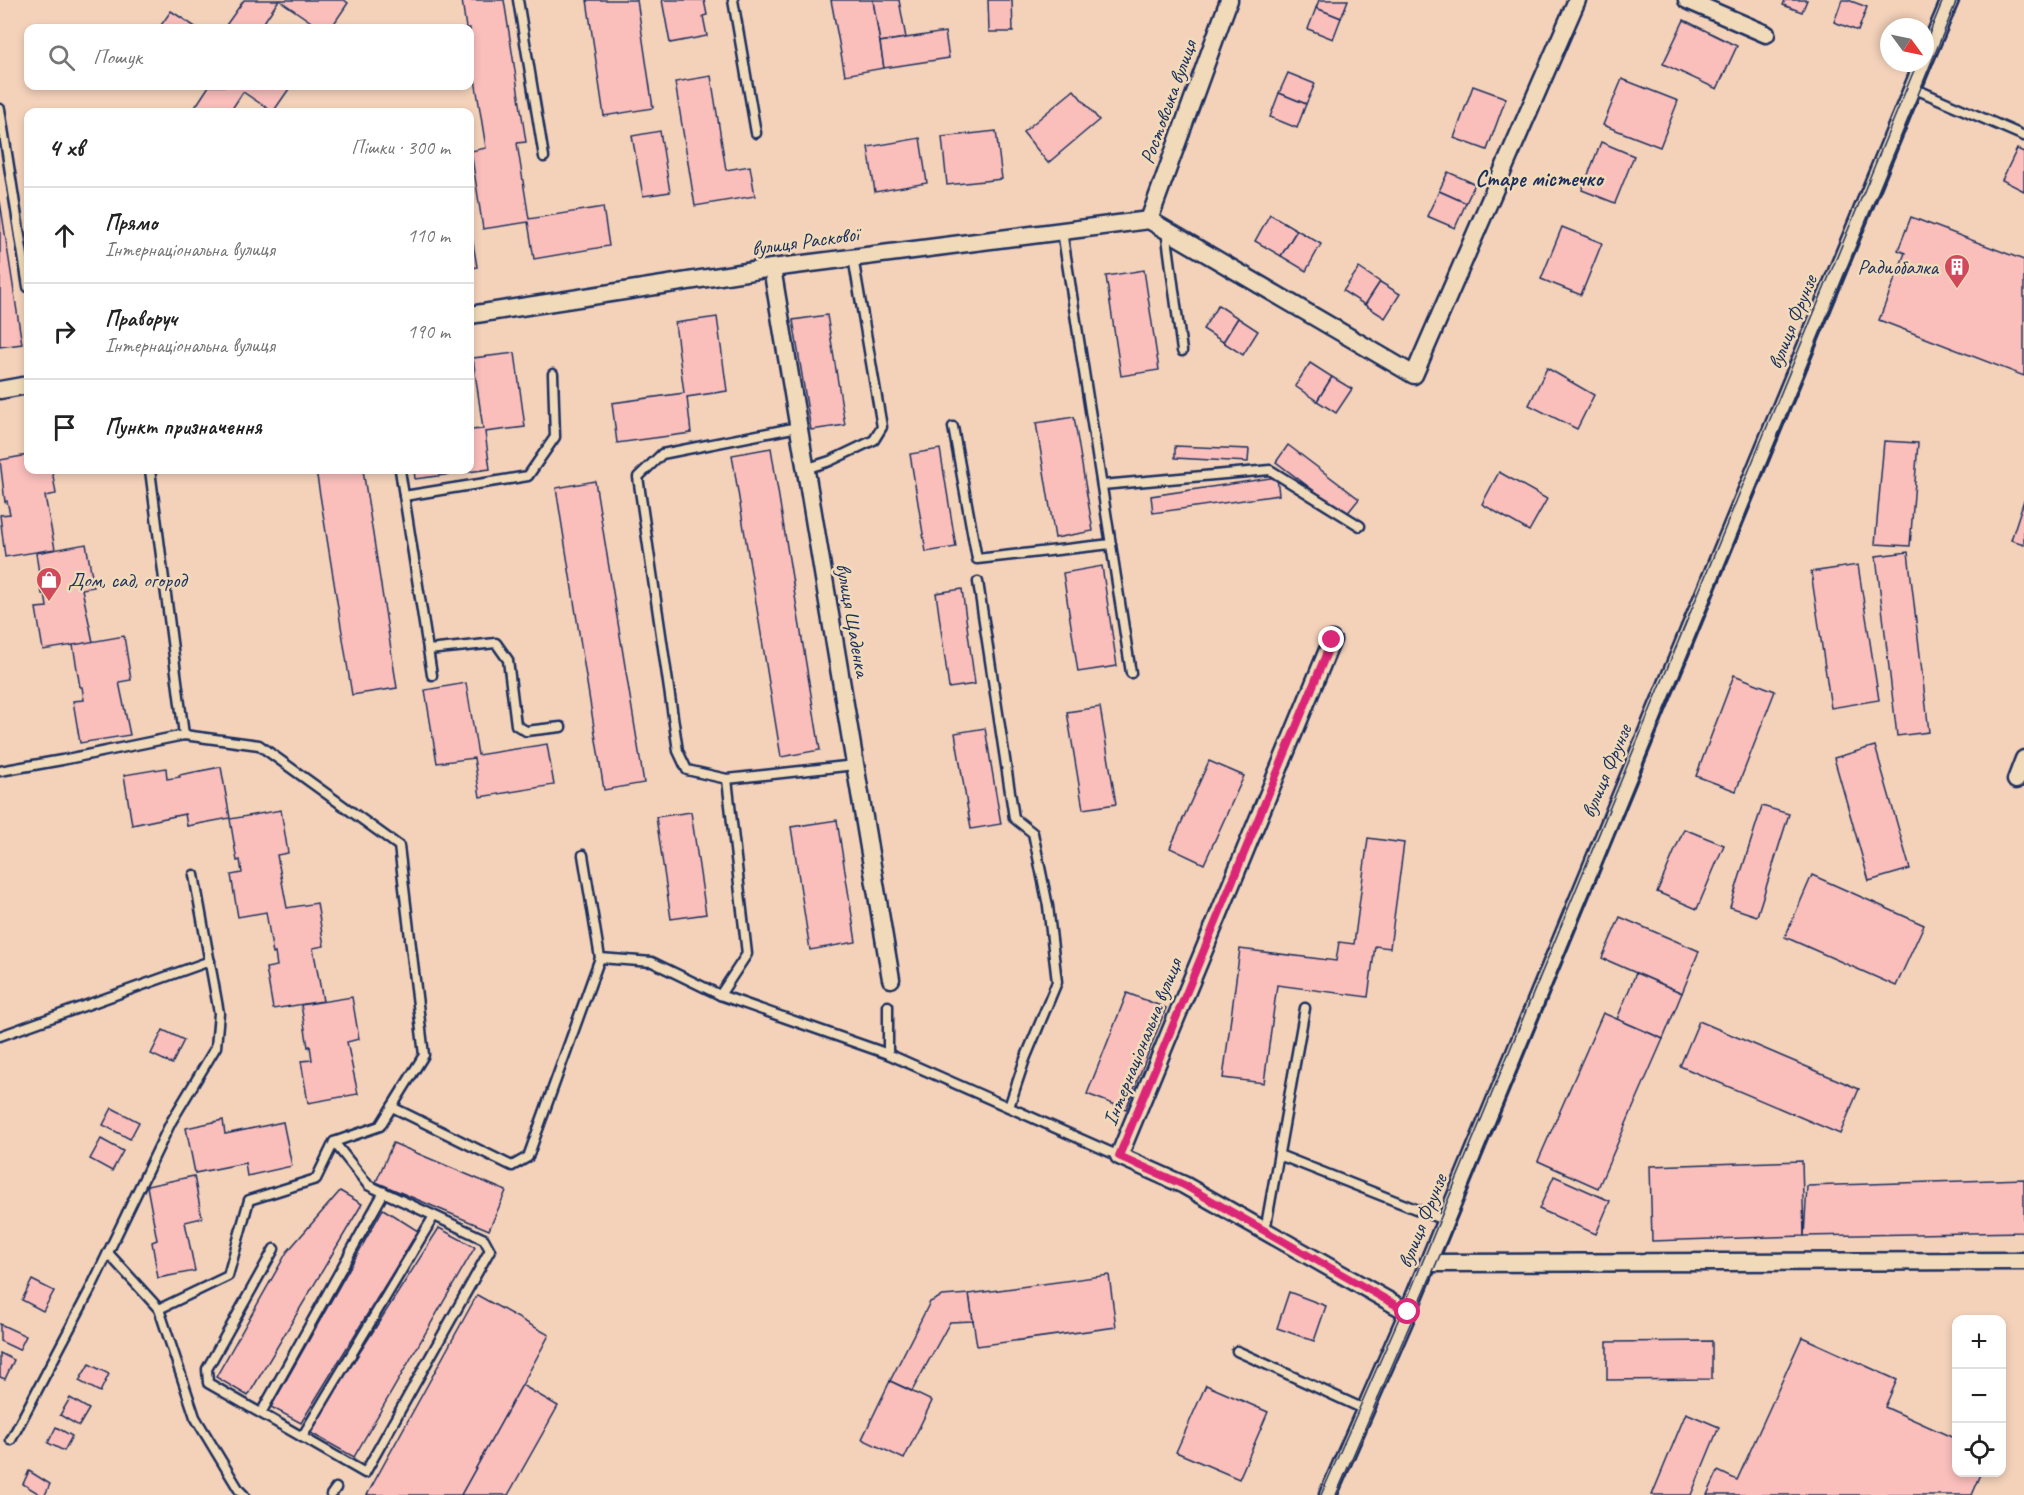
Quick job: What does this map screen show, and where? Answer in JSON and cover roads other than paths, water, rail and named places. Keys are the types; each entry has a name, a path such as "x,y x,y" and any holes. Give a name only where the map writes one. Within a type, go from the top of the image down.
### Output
{"street":[{"name":"Ростовська вулиця","path":"1149,220 1229,0"},
{"path":"1149,220 1414,375 1577,0"},
{"path":"1687,0 1766,34"},
{"path":"1934,38 1950,0"},
{"name":"вулиця Фрунзе","path":"1328,1495 1429,1263 1919,72"},
{"name":"вулиця Раскової","path":"474,314 772,268 1149,220"},
{"name":"вулиця Щаденка","path":"772,268 891,979"},
{"path":"0,390 24,386"},
{"name":"Інтернаціональна вулиця","path":"1332,640 1119,1156 1184,1185 1408,1312"},
{"path":"2016,780 2024,759"},
{"path":"1429,1263 2024,1264"}],"lane":[{"path":"518,0 544,157"},
{"path":"733,0 756,133"},
{"path":"1913,88 2024,136"},
{"path":"0,109 24,262"},
{"path":"1166,230 1182,351"},
{"path":"1062,231 1131,673"},
{"path":"805,469 830,461 874,440 882,427 854,257"},
{"path":"404,496 528,476 555,437 554,374"},
{"path":"798,427 662,454 638,477 678,751 687,770 728,779 855,765"},
{"path":"953,427 977,559 1111,544"},
{"path":"1102,485 1270,470 1360,526"},
{"path":"151,474 184,735"},
{"path":"401,474 432,675"},
{"path":"978,582 1014,818 1033,833 1048,906 1057,982 1025,1059 1010,1107"},
{"path":"428,650 496,643 508,660 516,725 526,731 561,727"},
{"path":"0,771 184,735 259,745 399,846 424,1055 380,1126 334,1142 316,1179 249,1200 228,1276 159,1309"},
{"path":"720,995 747,954 728,779"},
{"path":"392,1107 512,1166 528,1157 600,958 583,855"},
{"path":"11,1440 108,1253 171,1122 216,1047 219,1013 194,875"},
{"path":"600,958 652,962 720,995 888,1054 1119,1156"},
{"path":"0,1036 210,961"},
{"path":"888,1006 888,1054"},
{"path":"1265,1231 1305,1008"},
{"path":"274,1249 207,1369 208,1383 365,1473 490,1250 484,1239 368,1185 334,1142"},
{"path":"1279,1155 1446,1221"},
{"path":"261,1413 384,1192"},
{"path":"302,1437 434,1216"},
{"path":"108,1253 159,1309 195,1416 244,1495"},
{"path":"1237,1350 1365,1410"}],"tram line":[{"path":"1934,22 1943,0"},
{"path":"1336,1495 1447,1239 1957,0"},
{"path":"1321,1495 1403,1309 1913,72"}],"place":[{"name":"Радиобалка","path":"1957,290"},
{"name":"Дом, сад, огород","path":"49,603"}],"district":[{"name":"Старе містечко","path":"1539,178"}]}
